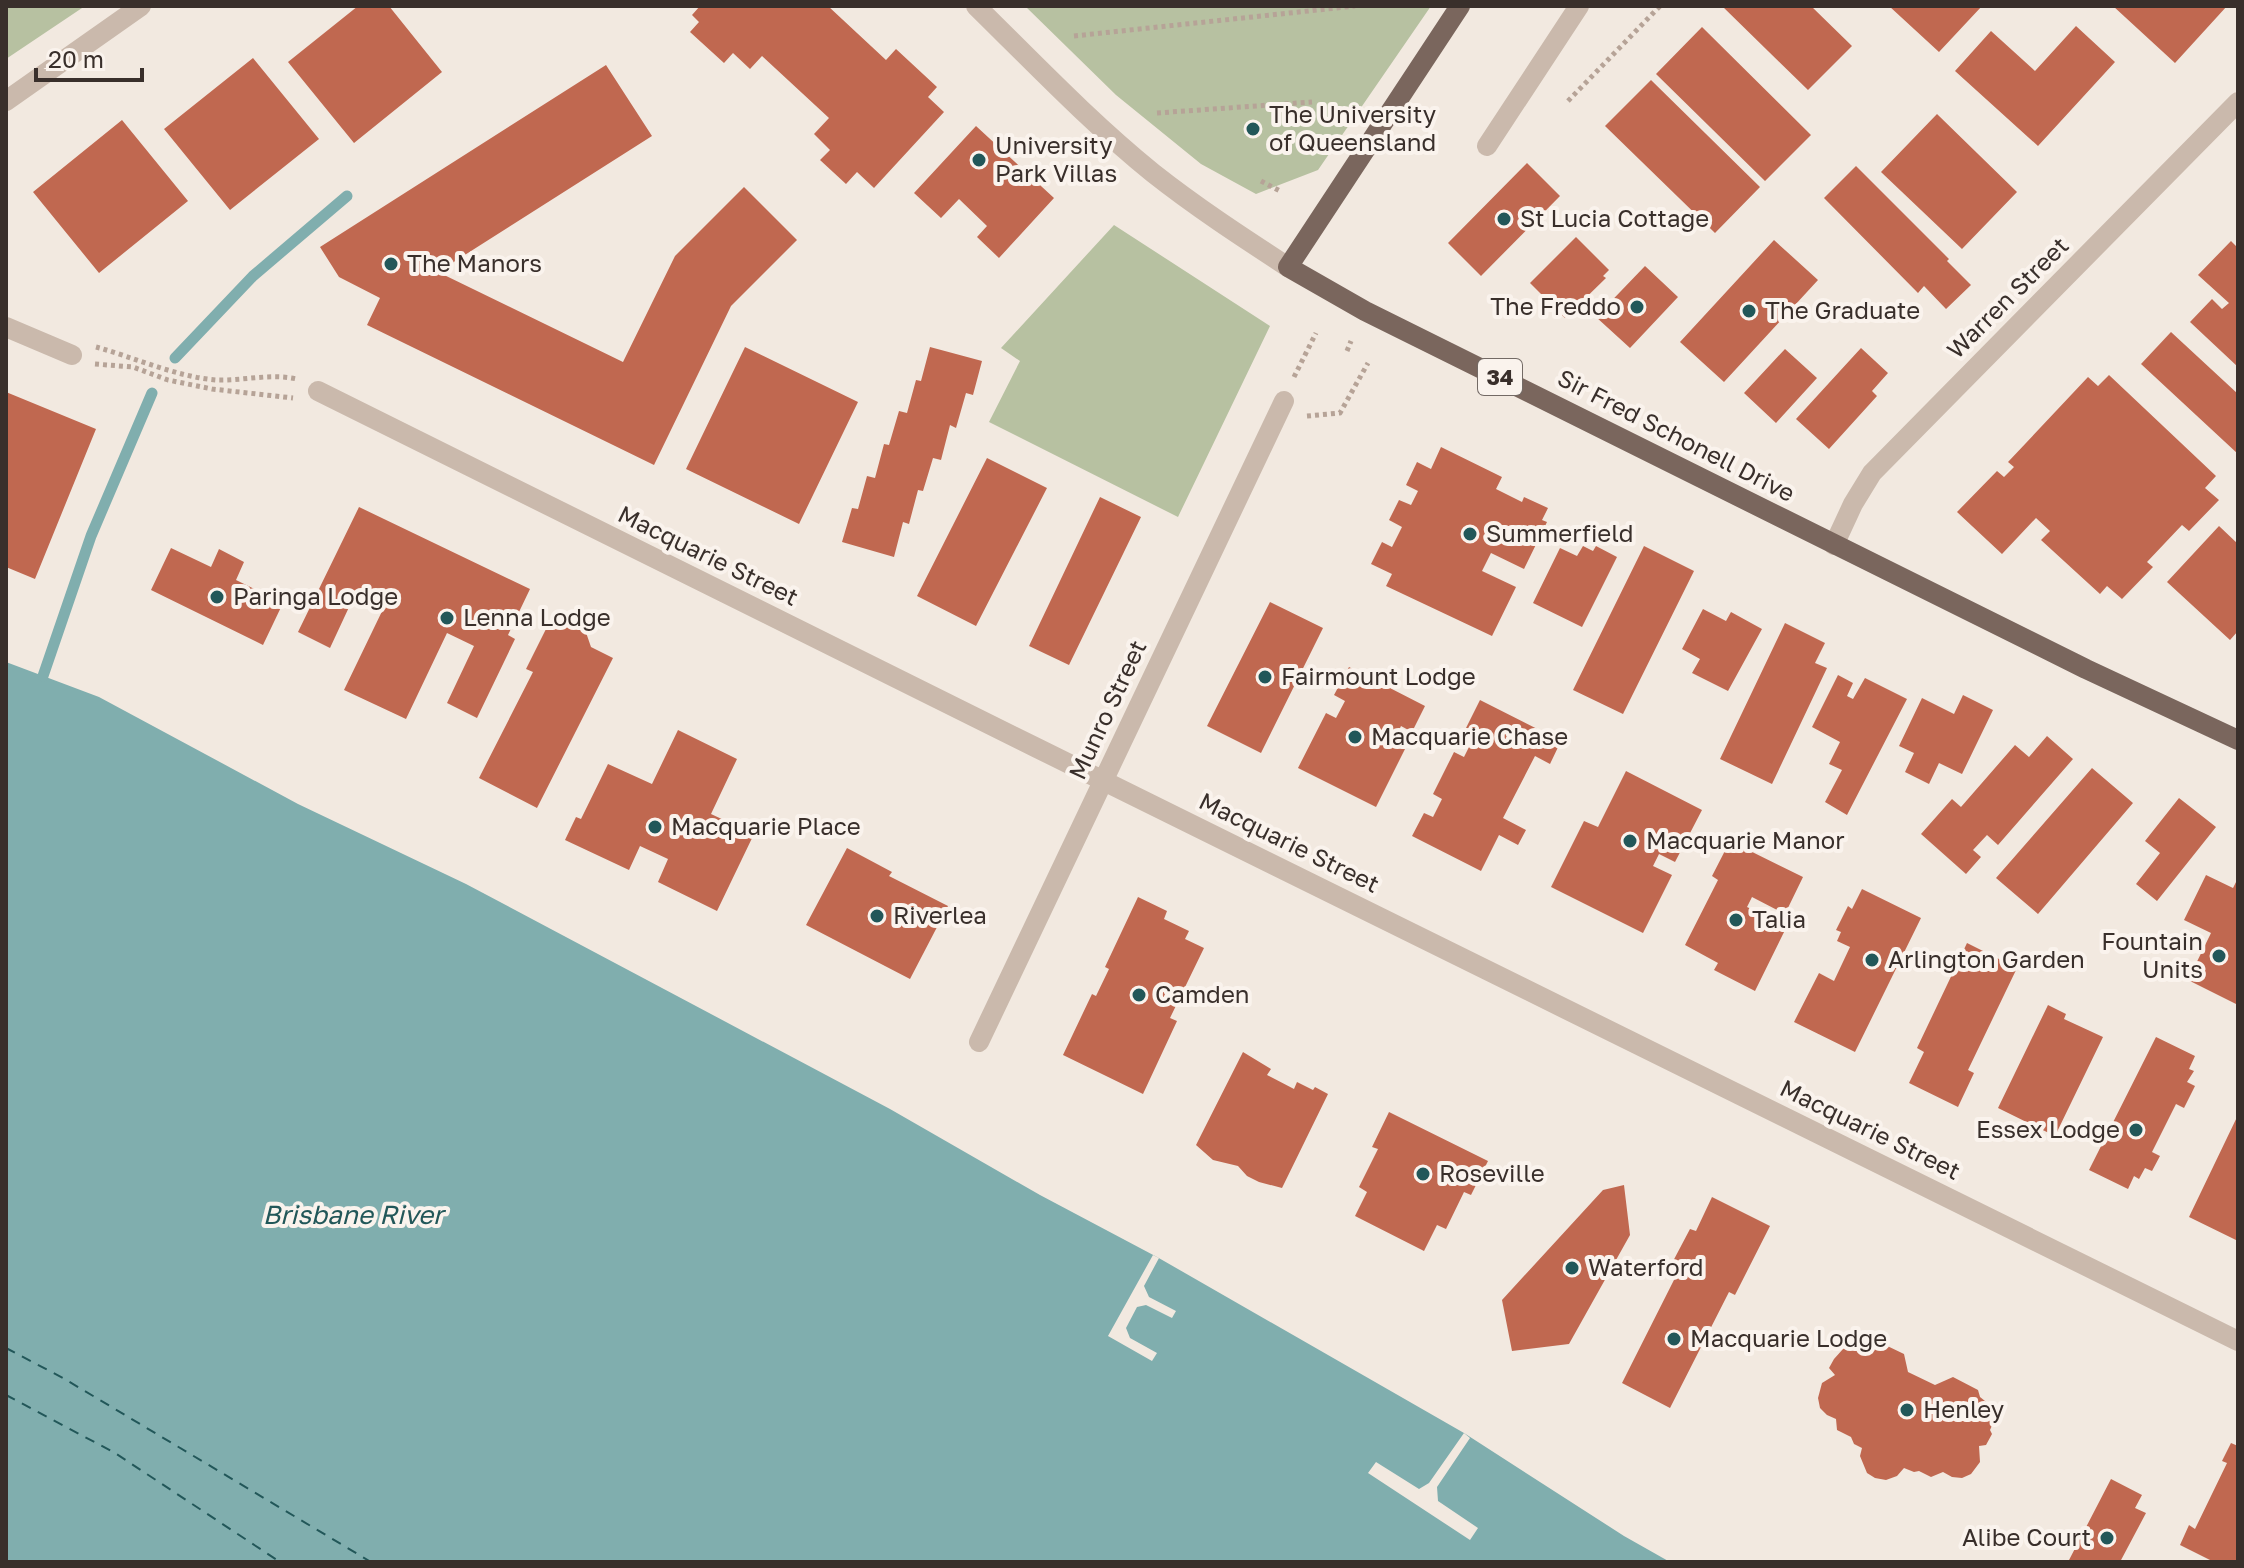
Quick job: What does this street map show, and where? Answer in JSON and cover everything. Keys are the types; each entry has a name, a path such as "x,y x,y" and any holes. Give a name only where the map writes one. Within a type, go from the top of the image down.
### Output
{"main road":[{"path":"1288,267 1460,6"},
{"name":"Sir Fred Schonell Drive","path":"1288,267 1365,311 1834,545 2238,740"}],"street":[{"path":"6,101 141,6"},
{"name":"Sir Fred Schonell Drive","path":"976,6 1093,121 1152,172 1212,217 1288,267"},
{"path":"1487,146 1579,6"},
{"name":"Warren Street","path":"1834,545 1872,473 2238,102"},
{"path":"6,327 79,360"},
{"name":"Macquarie Street","path":"318,391 2238,1341"},
{"name":"Munro Street","path":"979,1042 1286,396"}],"path":[{"path":"1074,36 1355,6"},
{"path":"1568,101 1660,6"},
{"path":"1157,113 1312,102"},
{"path":"1261,181 1280,191"},
{"path":"1286,396 1316,333"},
{"path":"1347,351 1351,341"},
{"path":"93,346 215,380 288,377"},
{"path":"79,360 133,367 188,384 287,398"},
{"path":"1308,417 1340,413 1368,363"}],"green space":[{"path":"6,6 85,6 6,59"},
{"name":"The University of Queensland","path":"1025,6 1431,6 1318,170 1256,194 1201,164 1116,95"},
{"path":"1114,225 1270,326 1178,517 989,422 1020,361 1001,348"}],"water":[{"name":"Brisbane River","path":"6,662 99,697 298,804 466,884 890,1109 1464,1433 1670,1562 6,1562"}],"pier":[{"path":"1153,1255 1159,1258 1144,1286 1149,1297 1176,1311 1172,1318 1146,1305 1137,1307 1126,1328 1130,1338 1157,1353 1152,1361 1108,1336"},
{"path":"1464,1433 1470,1438 1437,1487 1438,1501 1478,1528 1470,1540 1368,1473 1376,1462 1419,1489 1429,1483"}],"building":[{"path":"358,6 389,6 442,72 354,143 288,62"},
{"path":"700,6 828,6 886,60 896,49 937,87 928,97 944,112 874,188 857,172 846,184 820,160 830,150 814,134 829,118 762,56 750,69 733,53 724,63 690,32 699,22 692,15"},
{"path":"1722,6 1811,6 1852,46 1808,90"},
{"path":"1889,6 1982,6 1939,52"},
{"path":"2113,6 2227,6 2175,63"},
{"path":"2076,26 2115,62 2038,146 1955,71 1991,31 2035,71"},
{"path":"1702,27 1811,135 1765,181 1656,74"},
{"path":"253,58 319,139 230,210 164,129"},
{"name":"The Manors","path":"606,65 652,136 438,272 623,362 675,256 744,187 797,240 731,306 654,465 367,325 380,298 339,277 320,247"},
{"path":"1651,80 1760,187 1715,233 1605,126"},
{"path":"1937,114 2017,192 1962,249 1881,172"},
{"path":"122,120 188,201 99,273 33,192"},
{"name":"University Park Villas","path":"976,126 1054,198 999,258 977,237 987,226 959,199 941,218 914,193"},
{"name":"St Lucia Cottage","path":"1527,163 1560,196 1481,276 1448,243"},
{"path":"1856,166 1971,285 1946,309 1924,286 1918,293 1824,198"},
{"path":"1576,237 1609,270 1603,276 1606,278 1565,318 1530,283"},
{"name":"The Graduate","path":"1774,240 1818,280 1724,382 1680,342"},
{"path":"2231,241 2238,248 2238,367 2190,322 2212,299 2222,309 2229,303 2198,275"},
{"name":"The Freddo","path":"1645,266 1678,297 1630,348 1596,317"},
{"path":"2171,332 2238,394 2238,454 2141,364"},
{"path":"745,347 858,402 799,524 686,469"},
{"path":"930,347 982,361 973,395 966,393 956,428 950,425 941,460 933,458 923,491 918,490 909,524 903,522 894,557 842,542 852,508 858,509 867,476 875,478 884,444 889,445 899,411 907,413 916,380 921,381"},
{"path":"1861,348 1888,373 1872,391 1877,396 1829,449 1796,419"},
{"path":"1785,349 1817,378 1776,423 1744,393"},
{"path":"2109,375 2216,476 2205,488 2219,500 2189,531 2182,525 2147,562 2153,567 2122,599 2107,586 2100,594 2041,540 2050,531 2036,518 2002,554 1957,512 1997,471 2004,477 2014,467 2008,462 2088,377 2098,386"},
{"path":"6,392 96,429 35,579 6,567"},
{"name":"Summerfield","path":"1441,447 1502,477 1496,489 1522,502 1524,497 1548,508 1542,520 1547,522 1524,569 1491,553 1482,571 1516,587 1492,636 1386,586 1392,574 1371,564 1382,542 1392,547 1402,527 1389,520 1399,500 1411,505 1418,491 1406,485 1417,462 1431,469"},
{"path":"987,458 1047,488 976,626 917,596"},
{"path":"1100,497 1141,517 1069,665 1029,646"},
{"name":"Lenna Lodge","path":"359,507 530,589 508,635 515,639 477,718 447,703 474,646 447,633 406,719 344,690 386,603 357,590 330,648 298,632"},
{"path":"2219,526 2238,544 2238,631 2230,640 2167,582"},
{"path":"1583,546 1593,551 1596,546 1617,557 1582,627 1533,603 1560,548 1577,556"},
{"path":"1644,546 1694,571 1623,714 1573,690"},
{"name":"Paringa Lodge","path":"171,548 211,567 219,549 244,562 236,580 283,603 263,645 151,590"},
{"name":"Fairmount Lodge","path":"1270,602 1323,628 1261,753 1207,726"},
{"path":"1703,609 1726,621 1731,612 1762,629 1728,691 1692,673 1700,659 1682,649"},
{"path":"581,618 591,647 613,658 537,808 479,778 533,672 526,669 546,629"},
{"path":"1785,623 1825,643 1815,663 1827,668 1772,784 1720,759"},
{"name":"Macquarie Chase","path":"1349,667 1425,706 1412,732 1401,726 1393,743 1405,749 1376,807 1298,768 1326,713 1336,718 1345,701 1334,695"},
{"path":"1838,675 1853,683 1847,696 1853,699 1865,678 1907,699 1847,815 1825,802 1842,770 1829,764 1840,742 1812,727"},
{"path":"1963,695 1993,710 1962,774 1939,763 1929,784 1905,772 1914,753 1899,746 1922,698 1954,714"},
{"path":"1480,700 1561,741 1550,764 1535,756 1503,818 1526,830 1518,845 1499,835 1481,871 1412,836 1424,813 1433,817 1442,799 1433,794 1454,752 1464,757 1475,735 1465,730"},
{"name":"Macquarie Place","path":"678,730 737,759 711,814 754,834 717,911 658,882 668,859 640,846 629,870 565,840 576,817 581,819 608,764 652,784"},
{"path":"2047,736 2073,759 1998,845 1987,835 1973,850 1981,857 1966,874 1921,834 1952,799 1961,807 2015,745 2029,757"},
{"path":"2092,768 2133,803 2038,914 1996,878"},
{"name":"Macquarie Manor","path":"1626,771 1702,810 1675,862 1659,854 1653,866 1672,875 1643,933 1551,887 1584,821 1598,827"},
{"path":"2179,798 2216,827 2157,901 2136,884 2160,853 2145,841"},
{"name":"Talia","path":"1730,841 1803,877 1785,914 1752,897 1747,907 1787,926 1755,991 1714,970 1718,963 1685,945 1718,880 1712,876"},
{"name":"Riverlea","path":"847,848 892,872 889,876 948,906 910,979 806,925"},
{"name":"Fountain Units","path":"2206,875 2233,888 2238,878 2238,1005 2188,980 2211,933 2184,920"},
{"name":"Arlington Garden","path":"1862,889 1921,918 1855,1052 1794,1022 1819,973 1834,981 1850,947 1837,941 1841,932 1836,930 1848,906 1852,909"},
{"name":"Camden","path":"1138,897 1167,911 1164,919 1189,931 1185,939 1204,948 1170,1018 1177,1021 1143,1094 1063,1055 1092,994 1096,996 1109,969 1105,967"},
{"path":"1967,943 2017,968 1968,1070 1974,1073 1958,1107 1909,1083 1924,1052 1917,1048"},
{"path":"2048,1005 2066,1014 2064,1019 2103,1037 2055,1136 1998,1108"},
{"name":"Essex Lodge","path":"2156,1037 2195,1056 2189,1069 2194,1071 2187,1082 2195,1086 2184,1108 2176,1104 2152,1152 2160,1156 2152,1171 2145,1168 2139,1179 2134,1176 2128,1189 2089,1170"},
{"path":"1243,1052 1271,1069 1267,1075 1294,1089 1297,1082 1328,1094 1282,1188 1247,1176 1238,1166 1213,1160 1196,1145"},
{"name":"Roseville","path":"1389,1112 1488,1161 1471,1195 1464,1192 1446,1229 1437,1225 1424,1251 1355,1216 1367,1192 1359,1187 1378,1149 1372,1147"},
{"path":"2238,1115 2238,1241 2189,1217"},
{"name":"Waterford","path":"1624,1185 1630,1235 1569,1344 1512,1351 1502,1300 1603,1190"},
{"name":"Macquarie Lodge","path":"1712,1197 1770,1226 1735,1295 1729,1292 1670,1408 1622,1383 1679,1270 1671,1265 1690,1229 1696,1231"},
{"name":"Henley","path":"1854,1342 1879,1342 1904,1354 1908,1372 1935,1385 1953,1377 1978,1390 1980,1397 1990,1405 1994,1421 1986,1445 1979,1446 1980,1462 1971,1474 1962,1478 1943,1472 1931,1477 1904,1468 1897,1476 1886,1480 1867,1473 1860,1456 1862,1448 1854,1444 1851,1437 1837,1430 1836,1419 1820,1408 1818,1398 1822,1383 1835,1375 1829,1368 1834,1359"},
{"path":"2231,1443 2238,1446 2238,1562 2214,1562 2180,1545 2189,1525 2195,1529 2227,1463 2222,1461"},
{"name":"Alibe Court","path":"2111,1479 2142,1495 2135,1508 2146,1513 2120,1562 2068,1562"}],"waterway":[{"path":"175,358 253,276 347,196"},
{"path":"43,676 91,536 152,393"}],"ferry route":[{"path":"6,1348 63,1378 371,1562"},
{"path":"6,1395 115,1453 280,1562"}],"place":[{"name":"The University of Queensland","path":"1253,129"},
{"name":"University Park Villas","path":"979,160"},
{"name":"St Lucia Cottage","path":"1504,219"},
{"name":"The Manors","path":"391,264"},
{"name":"The Freddo","path":"1637,307"},
{"name":"The Graduate","path":"1749,311"},
{"name":"Summerfield","path":"1470,534"},
{"name":"Paringa Lodge","path":"217,597"},
{"name":"Lenna Lodge","path":"447,618"},
{"name":"Fairmount Lodge","path":"1265,677"},
{"name":"Macquarie Chase","path":"1355,737"},
{"name":"Macquarie Place","path":"655,827"},
{"name":"Macquarie Manor","path":"1630,841"},
{"name":"Riverlea","path":"877,916"},
{"name":"Talia","path":"1736,920"},
{"name":"Fountain Units","path":"2219,956"},
{"name":"Arlington Garden","path":"1872,960"},
{"name":"Camden","path":"1139,995"},
{"name":"Essex Lodge","path":"2136,1130"},
{"name":"Roseville","path":"1423,1174"},
{"name":"Waterford","path":"1572,1268"},
{"name":"Macquarie Lodge","path":"1674,1339"},
{"name":"Henley","path":"1907,1410"},
{"name":"Alibe Court","path":"2107,1538"}]}
